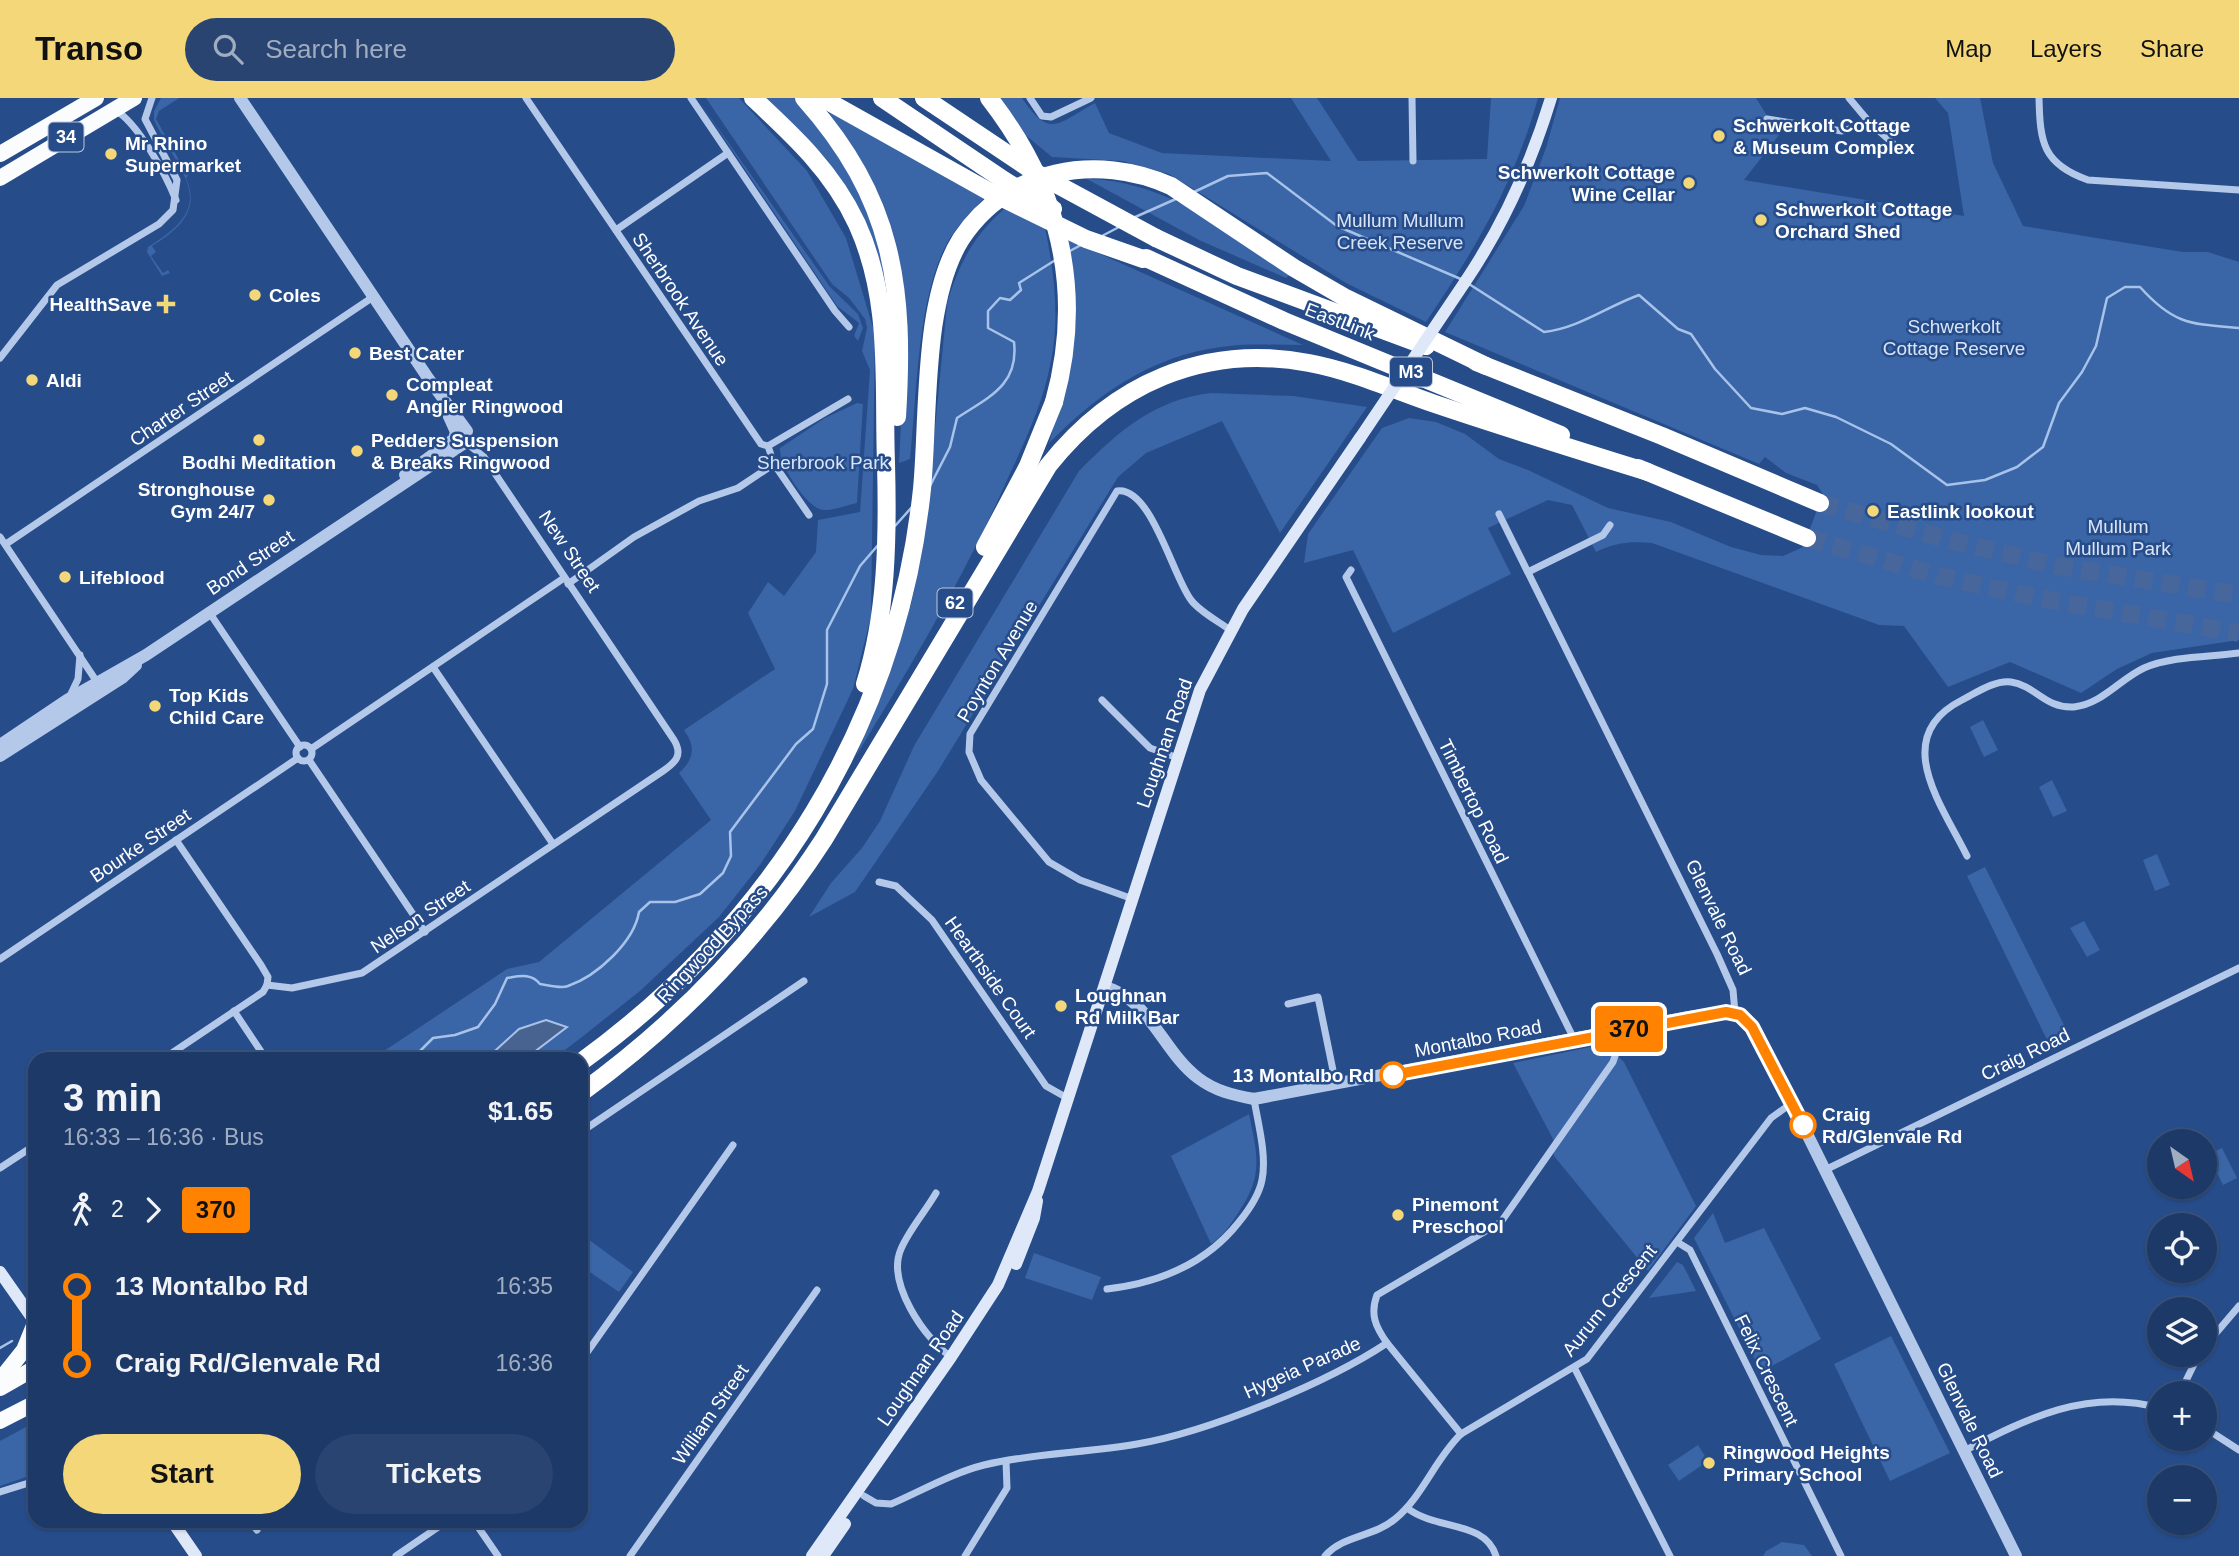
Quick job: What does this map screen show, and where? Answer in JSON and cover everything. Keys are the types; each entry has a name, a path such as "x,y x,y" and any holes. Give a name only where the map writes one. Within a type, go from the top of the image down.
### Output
{"highway":[{"name":"34","path":"0,154 96,98"},
{"name":"34","path":"0,178 111,104 134,98"},
{"path":"752,98 800,143 829,177 856,222 869,254 880,298 885,342 888,487 883,592 877,636 852,724 824,785 773,872"},
{"path":"804,98 836,136 861,177 882,226 892,263 899,299 901,349 897,420 888,487"},
{"path":"822,98 990,192 1086,239 1144,259"},
{"name":"EastLink","path":"882,98 1005,181 1144,259 1284,321 1807,538"},
{"name":"EastLink","path":"924,98 1030,169 1114,217 1237,276 1374,329 1486,366 1820,503"},
{"path":"933,98 961,125"},
{"name":"62","path":"848,799 1006,510 1054,402 1066,345 1066,274 1059,238 1034,166 1021,142 989,98"},
{"path":"26,137 111,104"},
{"path":"773,872 804,830 837,775 890,647 912,562 940,287 949,262 974,223 989,206 1010,192 1045,176 1098,168 1150,177 1171,186 1344,297 1486,366"},
{"path":"848,799 1048,466 1081,426 1103,409 1158,378 1187,367 1246,358 1310,363 1648,472"},
{"name":"Ringwood Bypass","path":"588,1087 671,1020 731,959 793,885 848,799"},
{"name":"Ringwood Bypass","path":"588,1057 683,978 727,933 773,872"},
{"path":"0,1380 24,1350 28,1340"},
{"path":"0,1388 28,1372"},
{"path":"0,1421 28,1407"}],"main road":[{"name":"Loughnan Road","path":"812,1556 998,1285 1038,1191 1069,1100 1200,690 1230,630 1498,229 1524,176 1551,98"},
{"name":"Loughnan Road","path":"823,1556 1000,1296 1027,1238 1038,1191"},
{"path":"0,1272 28,1306"},
{"path":"177,1528 196,1556"}],"street":[{"path":"0,358 57,285 165,220 176,201 177,180 145,119 152,98"},
{"path":"240,98 428,378 467,431 458,439"},
{"name":"Sherbrook Avenue","path":"526,98 761,444 768,446 774,464 809,515"},
{"path":"691,98 835,311 849,327"},
{"path":"1030,98 1042,116 1051,117 1091,98"},
{"path":"1412,98 1413,161"},
{"path":"1849,98 1870,123 1897,147"},
{"path":"2039,98 2046,151 2066,172 2088,180 2239,190"},
{"path":"111,104 137,133 176,201"},
{"path":"1767,119 1842,131 1870,123"},
{"path":"615,230 729,153"},
{"name":"Charter Street","path":"6,544 373,297"},
{"path":"768,446 848,399"},
{"name":"Bond Street","path":"375,500 410,471 458,439"},
{"name":"Bond Street","path":"0,756 375,500 432,467 458,439"},
{"name":"New Street","path":"458,439 484,457 674,740 679,754"},
{"path":"425,932 309,760 311,749 634,537 699,501 738,488 774,464"},
{"name":"Poynton Avenue","path":"1133,899 1080,880 1049,862 981,780 969,752 970,734 1110,498 1122,490 1143,503 1192,602 1230,630"},
{"name":"Glenvale Road","path":"1499,514 1717,954 1733,990 1735,1013 1745,1019 1759,1037 2016,1556"},
{"path":"1528,572 1603,535 1610,525"},
{"path":"0,537 100,686"},
{"name":"Timbertop Road","path":"1345,575 1574,1039"},
{"path":"209,612 300,747 298,758 309,760"},
{"path":"1967,856 1924,764 1927,733 1941,713 1989,687 2007,682 2022,685 2049,703 2081,706 2099,698 2147,667 2239,653"},
{"path":"67,700 78,679 80,655"},
{"path":"433,667 553,844"},
{"name":"Bond Street","path":"0,745 67,700 100,686"},
{"path":"1102,700 1150,748 1178,758"},
{"path":"300,747 311,749"},
{"name":"Nelson Street","path":"267,985 292,988 356,976 663,771 675,762 679,754"},
{"name":"Bourke Street","path":"0,959 298,758"},
{"path":"173,1052 263,992 268,977 176,840"},
{"name":"Hearthside Court","path":"878,882 896,886 932,920 1046,1086 1069,1100"},
{"name":"Craig Road","path":"1825,1170 2239,968"},
{"path":"588,1127 804,981"},
{"name":"Montalbo Road","path":"1105,987 1128,995 1195,1076 1221,1092 1254,1099 1336,1086 1715,1013 1735,1013"},
{"path":"1288,1004 1318,998 1336,1086"},
{"path":"234,1011 261,1052"},
{"name":"Hygeia Parade","path":"864,1496 876,1503 891,1504 968,1471 1006,1461 1140,1444 1187,1431 1271,1401 1364,1358 1387,1343 1376,1327 1373,1314 1377,1294 1501,1222 1613,1062 1616,1053 1612,1032"},
{"path":"1107,1289 1132,1286 1199,1260 1220,1244 1247,1212 1262,1181 1263,1160 1254,1099"},
{"name":"Aurum Crescent","path":"1325,1556 1336,1545 1391,1523 1407,1508 1448,1447 1461,1434 1575,1369 1587,1359 1772,1118 1792,1103"},
{"path":"588,1351 733,1145"},
{"path":"0,1168 28,1150"},
{"path":"936,1193 901,1248 899,1273 908,1302 921,1327 931,1341 951,1357"},
{"name":"Felix Crescent","path":"1677,1241 1690,1250 1841,1556"},
{"name":"William Street","path":"630,1556 817,1290"},
{"path":"2217,1332 2239,1306"},
{"path":"1387,1343 1461,1434"},
{"path":"1575,1369 1670,1556"},
{"path":"1964,1451 2064,1406 2120,1401 2147,1406"},
{"path":"2217,1436 2239,1450"},
{"path":"965,1556 1007,1488 1006,1461"},
{"path":"0,1492 28,1483"},
{"path":"1407,1508 1427,1522 1483,1535 1493,1546 1496,1556"},
{"path":"396,1556 437,1528"},
{"path":"479,1528 498,1556"}],"green space":[{"path":"161,98 179,98 159,111 156,119 188,176 186,178 190,190 191,200 189,210 178,226 152,246 156,252 151,256 163,273 168,270 170,273 162,276 147,252 148,247 171,231 184,217 190,203 189,189 183,174 154,120 154,111"},
{"path":"697,98 830,287 858,314 863,328 858,341 854,336 859,323 837,306"},
{"path":"706,98 739,98 807,171 846,238 875,334 871,616 853,689 795,811 760,865 719,917 640,991 562,1052 382,1052 507,969 539,962 711,820 679,773 692,753 684,730 775,669 748,613 768,582 784,596 816,552 818,520 860,512 870,370 862,351 867,328 865,319 849,298 832,284"},
{"path":"762,98 796,98 846,161 879,240 893,313 866,233"},
{"name":"Mullum Mullum Creek Reserve","path":"999,98 1022,98 1040,119 1055,124 1095,103 1109,133 1162,153 1331,161 1291,98 1317,98 1358,161 1487,159 1491,98 1538,98 1505,188 1477,242 1426,322 1346,283 1169,174 1122,161 1052,157 1023,133"},
{"path":"1560,98 1756,98 1779,135 1744,180 1964,216 1948,113 1935,98 1980,98 1993,163 2023,226 2183,252 2208,252 2239,262 2239,640 2152,653 2117,669 2081,693 2010,662 1948,687 1904,626 1879,625 1652,543 1624,543 1596,552 1572,505 1548,500 1488,528 1511,574 1393,633 1353,550 1304,563 1308,534 1382,428 1409,418 1436,422 1465,434 1499,459 1608,508 1671,522 1731,547 1761,555 1783,556 1803,547 1823,494 1817,485 1786,473 1765,457 1759,464 1445,332 1524,206 1546,148"},
{"path":"827,109 985,197 954,232 939,260 931,286 920,345 910,459 899,463 905,341 858,159"},
{"path":"1087,179 1143,188 1169,198 1220,225 1293,272 1286,278 1199,240"},
{"path":"1004,209 1045,228 1055,311 1054,344 1048,377 1027,437 991,516 955,586 856,756 911,605 925,533 947,304 956,276 968,252 984,229"},
{"path":"1067,239 1303,345 1239,345 1183,355 1158,364 1112,389 1049,443 1070,368"},
{"path":"1211,393 1294,396 1367,407 1280,533 1222,421 1146,453 1118,477 938,771 855,892 809,917 831,883 862,848 880,821 914,746 1079,471 1108,443 1154,410 1190,397"},
{"name":"Sherbrook Park","path":"857,403 863,404 857,503 823,510 809,502 795,484 784,464 780,448 825,418"},
{"path":"1983,720 1998,750 1984,757 1970,727"},
{"path":"2052,780 2067,811 2053,817 2039,787"},
{"path":"2157,854 2170,885 2155,891 2143,860"},
{"path":"1985,867 2072,1041 2052,1050 1967,876"},
{"path":"2084,921 2100,950 2087,957 2070,928"},
{"path":"1605,1044 1624,1062 1696,1206 1648,1271 1554,1156 1553,1139 1513,1063"},
{"path":"1249,1114 1257,1164 1253,1185 1231,1224 1211,1244 1171,1156"},
{"path":"2222,1148 2237,1178 2223,1185 2217,1173 2217,1150"},
{"path":"1713,1213 1725,1243 1764,1228 1821,1339 1761,1372 1694,1238"},
{"path":"588,1239 633,1272 619,1292 588,1271"},
{"path":"1034,1253 1101,1277 1092,1300 1025,1278"},
{"path":"1677,1262 1683,1265 1696,1291 1649,1298"},
{"path":"1891,1336 1950,1453 1890,1481 1834,1364"},
{"path":"28,1426 28,1476 0,1486 0,1441"},
{"path":"1698,1445 1708,1461 1679,1481 1668,1465"},
{"path":"1782,1542 1804,1545 1812,1556 1763,1556 1766,1551"}],"shaded area":[{"path":"546,1020 567,1027 534,1052 494,1052 519,1029"}],"waterway":[{"path":"1194,192 1228,176 1267,173 1337,226 1463,280"},
{"path":"1133,218 1178,198"},
{"path":"1100,237 1119,227"},
{"path":"1068,252 1081,245"},
{"path":"930,486 950,447 957,418 999,388 1012,369 1014,342 988,328 988,311 1000,298 1010,300 1021,290 1019,283 1057,259"},
{"path":"1469,284 1544,332 1581,322 1639,295 1678,329 1691,334 1715,369 1751,408 1782,414 1805,408 1836,417 1891,444 1947,485 1985,480 2017,467 2043,447 2059,403 2082,372 2096,346 2107,298 2125,287 2140,287 2163,309 2184,320 2239,328"},
{"path":"895,526 912,507"},
{"path":"419,1052 433,1038 455,1035 478,1027 495,1004 507,978 529,977 540,984 565,987 591,974 613,957 630,935 639,912 650,902 675,902 700,894 723,873 731,856 730,832 796,744 813,729 827,684 827,630 860,566 879,544"},
{"path":"0,1348 12,1341"}],"tunnel":[{"path":"1820,503 1949,540 2057,566 2239,595"},
{"path":"1807,538 1939,576 2038,598 2239,633"}],"bus line":[{"name":"370","path":"1393,1075 1689,1017 1735,1013 1745,1019 1759,1037 1803,1125"}],"place":[{"name":"Schwerkolt Cottage & Museum Complex","path":"1719,136"},
{"name":"Mr Rhino Supermarket","path":"111,154"},
{"name":"Schwerkolt Cottage Wine Cellar","path":"1689,183"},
{"name":"Schwerkolt Cottage Orchard Shed","path":"1761,220"},
{"name":"Coles","path":"255,295"},
{"name":"HealthSave","path":"166,304"},
{"name":"Best Cater","path":"355,353"},
{"name":"Aldi","path":"32,380"},
{"name":"Compleat Angler Ringwood","path":"392,395"},
{"name":"Bodhi Meditation","path":"259,440"},
{"name":"Pedders Suspension & Breaks Ringwood","path":"357,451"},
{"name":"Stronghouse Gym 24/7","path":"269,500"},
{"name":"Eastlink lookout","path":"1873,511"},
{"name":"Lifeblood","path":"65,577"},
{"name":"Top Kids Child Care","path":"155,706"},
{"name":"Loughnan Rd Milk Bar","path":"1061,1006"},
{"name":"13 Montalbo Rd","path":"1393,1075"},
{"name":"Craig Rd/Glenvale Rd","path":"1803,1125"},
{"name":"Pinemont Preschool","path":"1398,1215"},
{"name":"Ringwood Heights Primary School","path":"1709,1463"}],"park label":[{"name":"Schwerkolt Cottage Reserve","path":"1954,337"},
{"name":"Mullum Mullum Park","path":"2118,537"}]}
